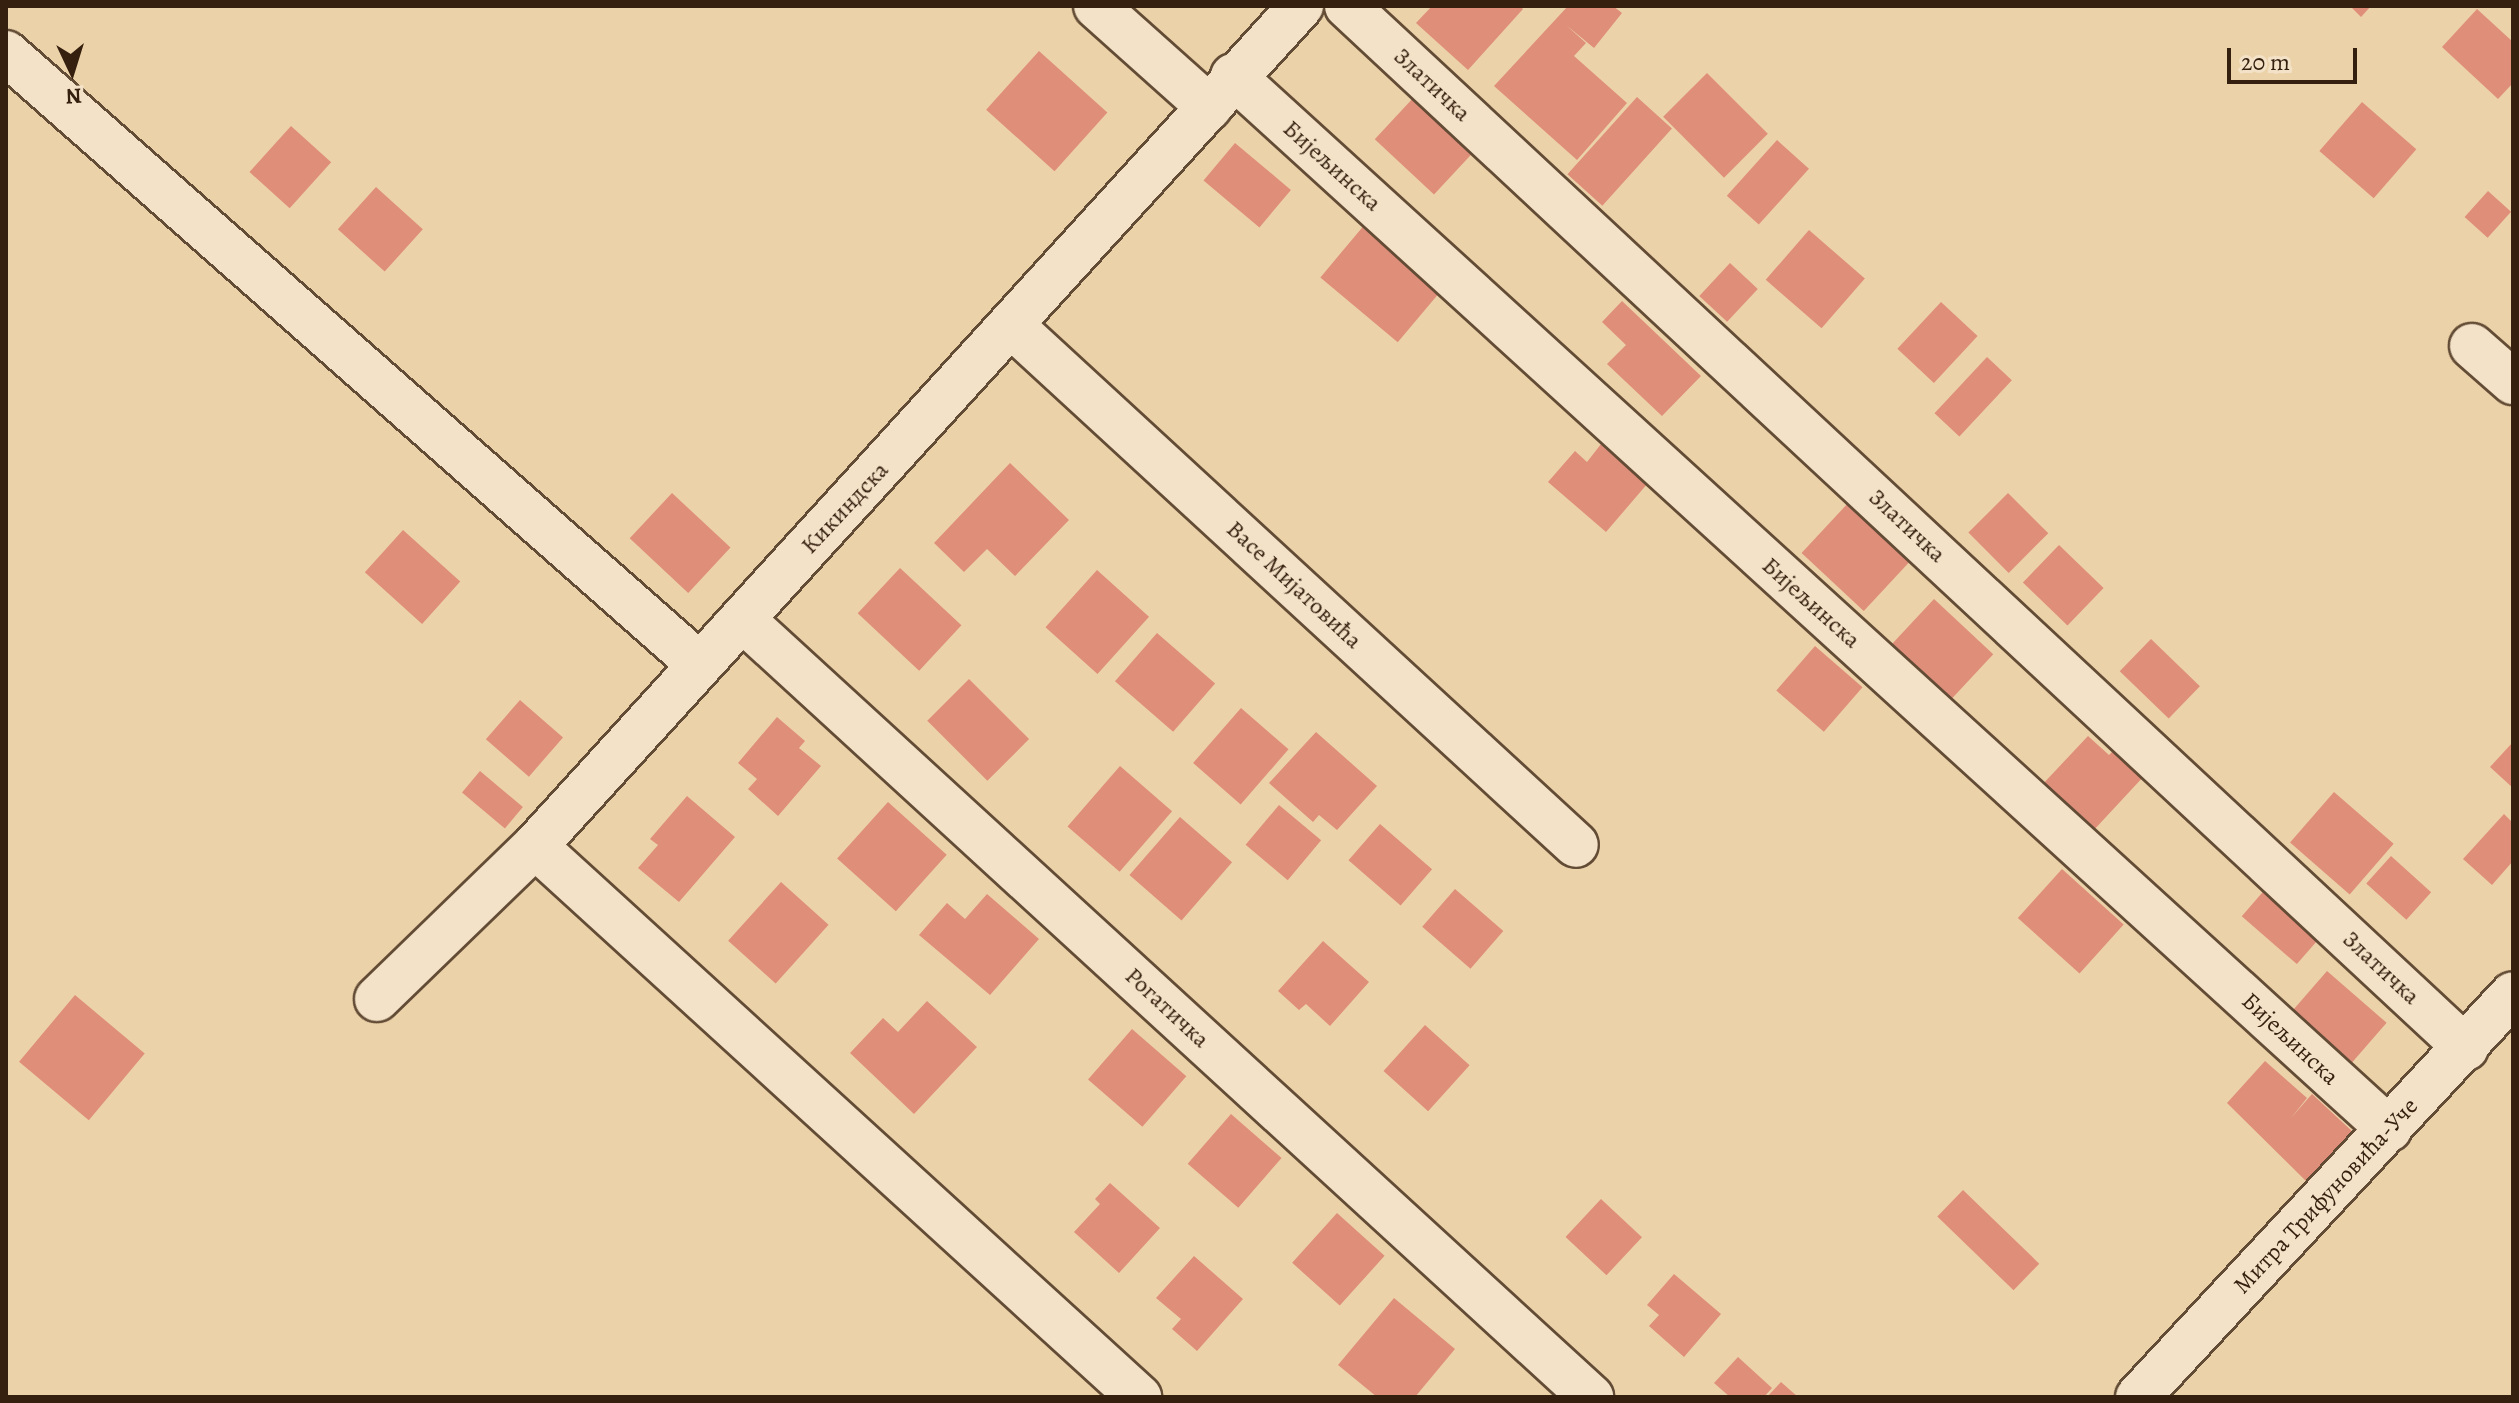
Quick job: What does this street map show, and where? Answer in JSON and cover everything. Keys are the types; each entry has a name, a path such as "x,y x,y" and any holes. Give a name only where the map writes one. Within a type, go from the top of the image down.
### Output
{"street":[{"name":"Бијељинска","path":"1096,6 1221,92 2389,1129"},
{"name":"Кикиндска","path":"377,999 535,846 1301,6"},
{"name":"Златичка","path":"1347,6 2466,1048"},
{"path":"6,53 700,665"},
{"name":"Васе Мијатовића","path":"1012,326 1576,845"},
{"path":"2472,346 2513,382"},
{"name":"Рогатичка","path":"742,619 1591,1397"},
{"path":"535,846 1139,1397"},
{"name":"Митра Трифуновића-Уче","path":"2138,1397 2513,994"}],"building":[{"path":"1432,6 1520,6 1523,9 1468,70 1416,23"},
{"path":"1568,6 1613,6 1622,13 1594,48 1566,25 1586,43 1574,56 1627,103 1577,160 1494,86"},
{"path":"2350,6 2371,6 2361,17"},
{"path":"2477,9 2513,42 2513,83 2498,99 2442,47"},
{"path":"1039,51 1107,113 1055,171 986,110"},
{"path":"1707,73 1768,134 1724,178 1663,117"},
{"path":"1415,96 1474,151 1434,194 1375,139"},
{"path":"1637,97 1672,128 1602,206 1567,174"},
{"path":"2362,102 2416,149 2374,198 2319,151"},
{"path":"291,126 331,162 290,208 250,172"},
{"path":"1777,140 1809,169 1759,225 1727,196"},
{"path":"1235,143 1291,190 1259,227 1204,181"},
{"path":"376,187 423,229 385,272 338,229"},
{"path":"2488,191 2511,212 2488,238 2465,217"},
{"path":"1366,223 1443,288 1398,342 1320,277"},
{"path":"1809,230 1865,279 1822,328 1766,280"},
{"path":"1730,263 1758,289 1727,322 1699,296"},
{"path":"1622,301 1701,376 1662,416 1607,364 1626,345 1602,322"},
{"path":"1941,302 1978,336 1934,383 1897,349"},
{"path":"1987,357 2012,380 1959,437 1934,413"},
{"path":"1601,444 1648,483 1606,532 1548,482 1575,451 1587,462"},
{"path":"1010,463 1069,520 1015,576 987,549 964,572 934,543"},
{"path":"672,493 731,548 688,593 630,538"},
{"path":"2008,493 2048,533 2009,573 1968,533"},
{"path":"1850,501 1912,559 1864,611 1802,553"},
{"path":"403,530 460,582 422,624 365,572"},
{"path":"2059,545 2104,588 2067,625 2023,582"},
{"path":"900,568 961,625 919,671 858,613"},
{"path":"1097,570 1149,617 1097,674 1045,627"},
{"path":"1934,599 1993,654 1949,702 1890,647"},
{"path":"1157,633 1215,684 1173,732 1115,681"},
{"path":"2151,639 2200,686 2169,719 2120,671"},
{"path":"1815,646 1863,687 1824,732 1776,691"},
{"path":"969,679 1029,739 987,781 927,721"},
{"path":"520,700 563,737 529,777 486,739"},
{"path":"1241,708 1289,749 1241,804 1193,763"},
{"path":"777,717 805,741 799,748 821,766 778,816 748,789 757,779 738,763"},
{"path":"1316,732 1377,786 1337,830 1319,815 1313,822 1269,783"},
{"path":"2088,736 2109,755 2116,748 2145,775 2092,832 2041,786"},
{"path":"2513,742 2513,788 2490,767"},
{"path":"1120,766 1172,811 1120,872 1068,826"},
{"path":"480,771 523,807 505,828 462,792"},
{"path":"2334,792 2394,844 2350,894 2290,843"},
{"path":"687,796 735,837 679,902 638,868 658,845 650,839"},
{"path":"888,802 947,855 896,911 837,858"},
{"path":"1279,805 1321,840 1288,880 1246,845"},
{"path":"2504,814 2513,823 2513,861 2492,885 2463,859"},
{"path":"1180,817 1232,862 1182,920 1129,875"},
{"path":"1380,824 1432,869 1401,905 1349,860"},
{"path":"2391,856 2431,892 2406,920 2366,883"},
{"path":"2062,869 2124,925 2080,974 2018,918"},
{"path":"781,882 829,925 776,984 728,941"},
{"path":"2268,886 2323,934 2297,964 2242,916"},
{"path":"1455,889 1503,931 1470,969 1422,927"},
{"path":"987,894 1039,939 990,995 919,935 947,903 965,919"},
{"path":"1323,941 1369,982 1330,1026 1306,1004 1299,1010 1278,991"},
{"path":"2327,971 2387,1023 2351,1064 2291,1013"},
{"path":"75,995 145,1053 89,1120 19,1062"},
{"path":"927,1001 977,1047 914,1114 850,1053 883,1018 898,1032"},
{"path":"1425,1025 1470,1065 1428,1111 1384,1071"},
{"path":"1132,1029 1186,1076 1142,1127 1088,1080"},
{"path":"2265,1061 2307,1098 2291,1118 2312,1094 2353,1132 2307,1182 2227,1103"},
{"path":"1231,1114 1282,1158 1238,1208 1188,1164"},
{"path":"1110,1183 1160,1228 1119,1273 1074,1232 1100,1204 1095,1199"},
{"path":"1963,1190 2039,1264 2014,1290 1937,1217"},
{"path":"1601,1199 1642,1237 1606,1275 1566,1237"},
{"path":"1337,1213 1385,1256 1340,1306 1292,1263"},
{"path":"1194,1256 1243,1299 1197,1351 1172,1329 1181,1319 1156,1298"},
{"path":"1674,1274 1721,1314 1684,1357 1649,1326 1659,1315 1647,1305"},
{"path":"1394,1298 1455,1349 1415,1397 1377,1397 1338,1365"},
{"path":"1738,1357 1772,1388 1764,1397 1730,1397 1714,1383"},
{"path":"1781,1382 1798,1397 1767,1397"}]}
